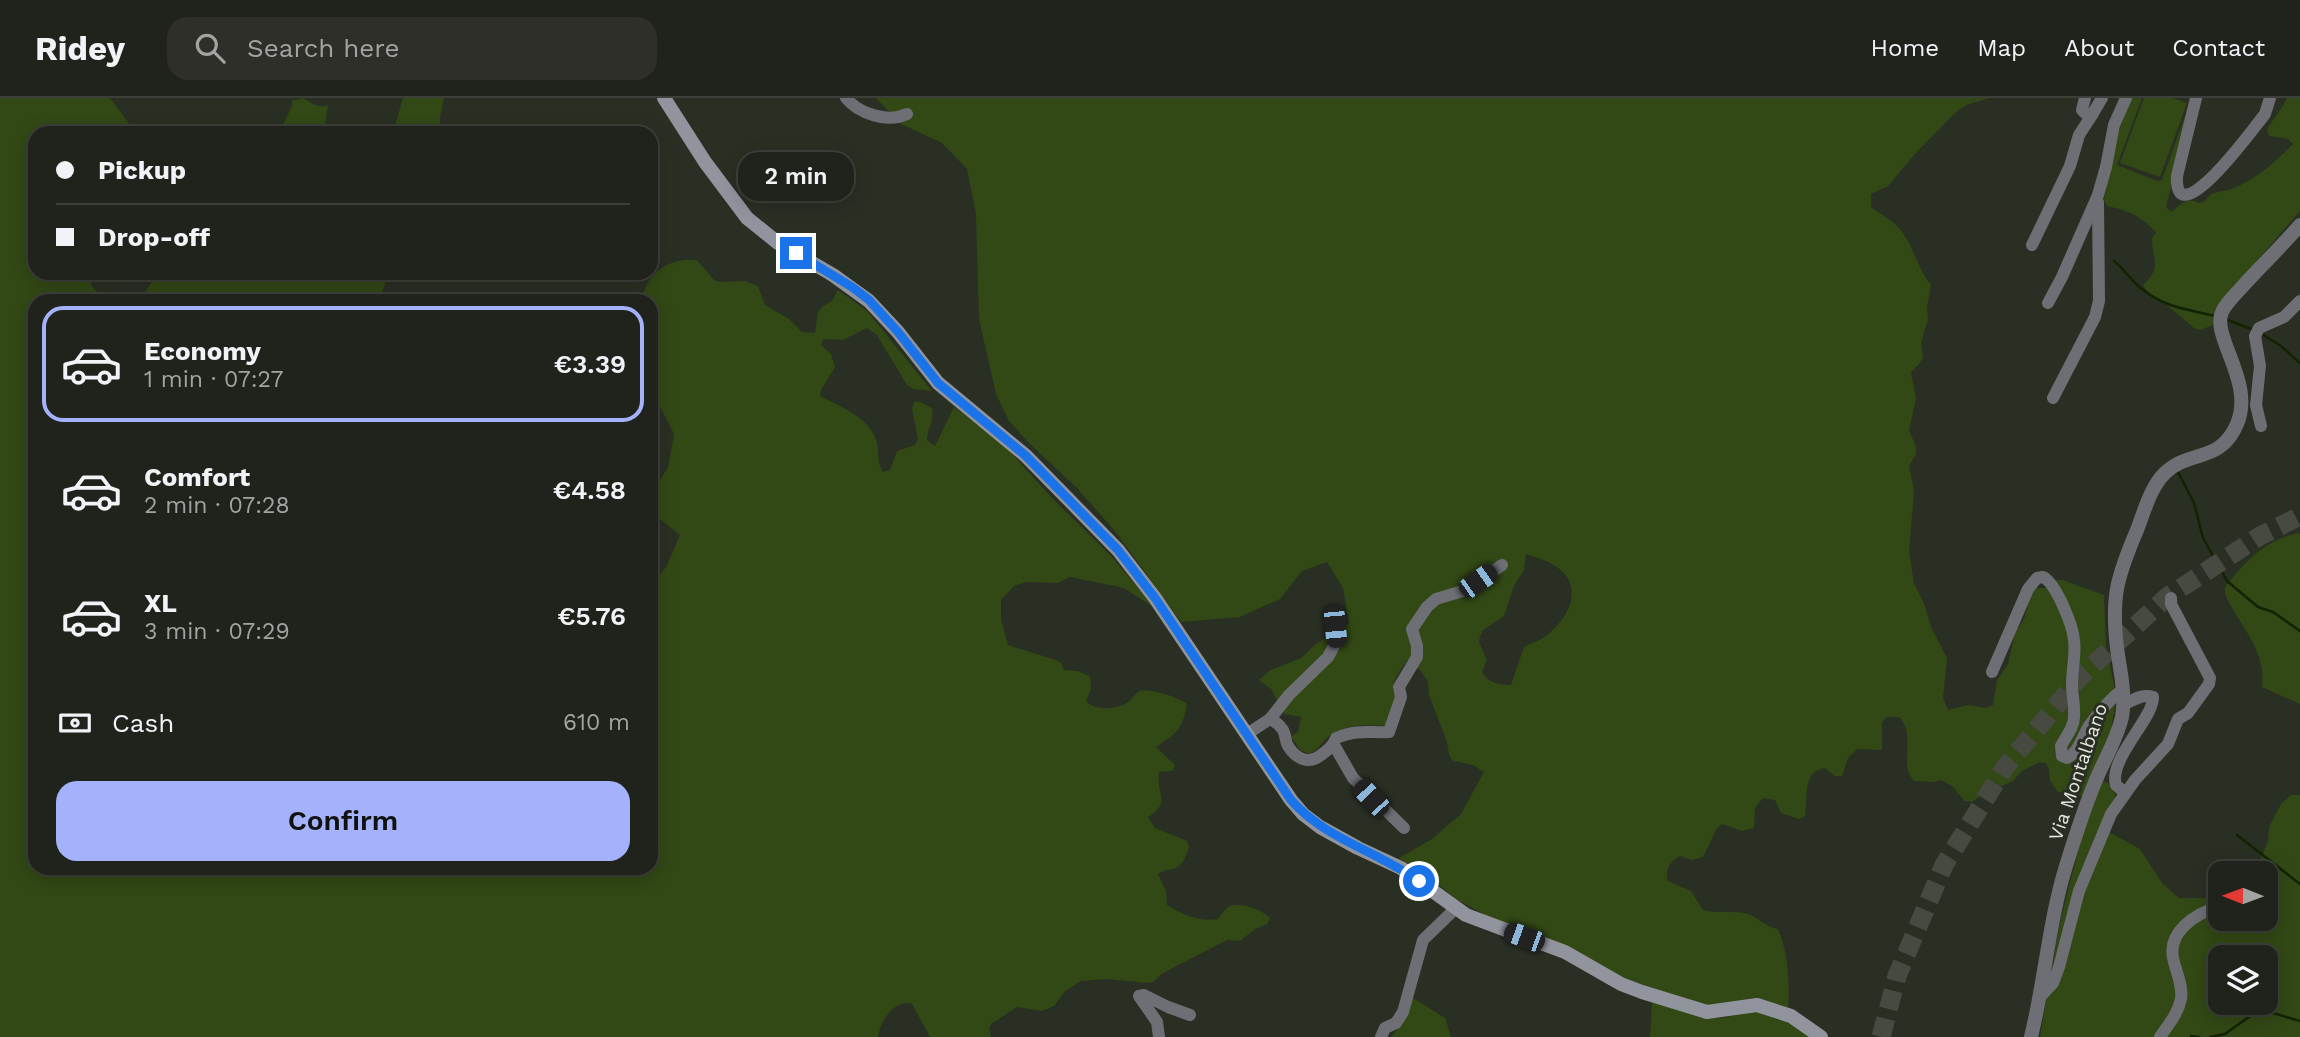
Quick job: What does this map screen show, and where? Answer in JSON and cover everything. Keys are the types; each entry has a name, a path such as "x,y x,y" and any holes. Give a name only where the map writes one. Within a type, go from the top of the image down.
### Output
{"main road":[{"path":"664,98 705,162 747,218 779,243 869,300 938,383 1026,456 1118,550 1155,598 1303,814 1358,848 1401,868 1456,908 1485,923 1565,952 1621,984 1707,1012 1757,1005 1791,1016 1821,1037"}],"street":[{"path":"846,98 852,106 870,113 892,118 907,114"},
{"path":"2085,98 2082,113 2086,116 2092,115"},
{"path":"2032,244 2070,166 2079,135 2102,98"},
{"path":"2048,303 2098,195 2114,125 2126,98"},
{"path":"2196,98 2177,176 2176,187 2185,195 2192,195 2205,185 2258,124 2270,98"},
{"path":"2053,398 2075,359 2097,309 2100,288 2098,195"},
{"name":"Via Montalbano","path":"2031,1037 2060,887 2089,797 2118,730 2123,705 2115,619 2116,588 2120,573 2154,490 2163,475 2174,466 2217,449 2234,431 2241,412 2241,395 2234,364 2220,327 2222,312 2300,225"},
{"path":"2261,426 2256,405 2260,366 2255,336 2259,328 2284,317 2300,301"},
{"path":"1270,719 1284,731 1288,746 1299,758 1305,760 1316,759 1334,745 1336,738 1370,730 1386,733 1390,731 1401,697 1399,687 1418,652 1412,633 1414,625 1432,602 1466,590 1502,565"},
{"path":"1992,672 2028,589 2037,578 2043,578 2048,579 2055,591 2072,631 2074,643 2074,718 2069,734 2061,746 2062,756 2067,758 2073,754 2091,722 2108,700 2123,689"},
{"path":"2041,996 2053,983 2059,967 2078,891 2104,827 2125,793 2168,744 2178,719 2188,712 2209,684 2210,678 2171,598"},
{"path":"1247,734 1270,719 1289,695 1328,657 1336,641 1333,613"},
{"path":"2123,705 2141,696 2148,695 2153,698 2152,707 2134,734 2115,774 2116,785 2125,793"},
{"path":"1334,745 1353,778 1404,828"},
{"path":"1381,1037 1385,1028 1396,1023 1403,1012 1423,940 1456,908"},
{"path":"2160,1037 2181,999 2180,981 2172,949 2175,937 2192,920 2208,912"},
{"path":"1159,1037 1157,1022 1139,996 1144,995 1190,1015"}],"green space":[{"path":"0,98 110,98 131,126 28,126 28,280 90,280 99,294 28,294 28,875 658,875 658,577 666,567 680,535 658,518 658,483 668,467 674,434 658,403 658,294 643,294 650,280 658,280 660,269 677,261 697,260 714,280 745,281 758,286 765,305 789,319 802,332 815,333 818,312 832,301 838,290 867,311 932,391 913,389 907,385 877,335 867,328 843,340 823,339 821,345 831,354 835,367 820,396 852,413 867,425 876,440 883,472 890,470 897,451 915,445 918,439 912,409 914,402 932,408 927,440 935,446 954,407 1003,444 1052,498 1111,556 1155,608 1124,588 1070,577 1058,583 1026,582 1014,586 1001,600 1001,619 1008,645 1056,660 1064,670 1090,676 1091,689 1086,701 1095,706 1118,707 1144,690 1164,694 1187,704 1177,730 1156,747 1175,765 1172,771 1159,772 1161,802 1148,817 1155,828 1187,841 1189,847 1179,866 1158,874 1166,891 1167,905 1191,917 1211,920 1218,919 1225,910 1235,905 1257,910 1270,918 1267,924 1255,929 1240,941 1227,940 1163,973 1153,982 1107,979 1081,981 1065,991 1054,1006 1042,1011 1017,1007 991,1024 991,1037 930,1037 912,1004 905,1003 889,1013 878,1037 0,1037"},
{"path":"303,98 318,106 328,105 325,126 282,126 292,101"},
{"path":"403,98 444,98 441,126 395,126"},
{"path":"876,98 1989,98 1966,105 1955,113 1888,186 1871,194 1871,207 1892,221 1903,233 1931,285 1928,319 1921,343 1923,357 1911,372 1916,399 1909,430 1916,454 1909,466 1914,491 1909,552 1914,583 1931,627 1947,658 1943,698 1948,710 1968,705 1986,708 1993,705 1997,680 2008,664 2015,633 2025,617 2030,592 2035,588 2046,588 2055,580 2062,580 2104,595 2106,646 2114,685 2115,706 2111,729 2082,796 2058,792 2050,781 2046,763 2040,762 2022,771 2013,781 1983,794 1972,802 1965,801 1952,786 1941,780 1914,781 1907,767 1907,732 1904,724 1899,717 1887,717 1882,722 1882,750 1857,749 1848,758 1842,776 1835,776 1825,768 1813,774 1809,780 1805,816 1799,819 1781,813 1775,800 1763,798 1755,808 1754,828 1742,831 1722,824 1717,828 1703,857 1692,860 1680,856 1673,861 1667,870 1668,881 1691,891 1703,910 1748,914 1778,929 1787,967 1788,1008 1752,998 1714,1006 1704,1005 1632,981 1489,917 1456,899 1399,858 1432,839 1461,814 1484,772 1473,765 1453,761 1449,755 1447,742 1429,695 1428,682 1421,671 1408,660 1399,673 1394,681 1395,696 1386,726 1362,725 1339,730 1312,753 1300,750 1291,736 1298,732 1301,717 1284,714 1271,689 1259,680 1269,671 1301,658 1316,644 1349,623 1343,588 1327,562 1302,571 1280,599 1240,617 1181,622 1115,531 1077,488 1009,421 996,394 979,319 976,214 967,169 942,143 901,124","holes":["1526,554 1549,562 1562,571 1571,589 1569,608 1557,626 1543,638 1524,647 1511,685 1498,684 1487,679 1482,672 1487,660 1479,642 1480,636 1483,630 1504,616 1514,586 1524,570"]},
{"path":"2131,98 2142,98 2117,165 2157,181 2162,180 2188,108 2190,109 2166,207 2171,212 2187,201 2199,203 2214,193 2243,184 2273,163 2293,144 2288,139 2269,136 2267,130 2287,98 2300,98 2300,211 2215,309 2213,325 2200,330 2163,302 2151,297 2143,285 2155,268 2152,238 2156,233 2140,218 2107,206 2104,200 2117,136"},
{"path":"2144,98 2173,98 2187,103 2160,177 2120,163"},
{"path":"155,280 386,280 381,294 144,294"},
{"path":"2300,534 2300,704 2262,687 2260,661 2256,650 2225,594 2225,587 2256,553 2274,541"},
{"path":"2102,781 2108,783 2116,795 2100,827 2140,849 2162,883 2179,898 2208,898 2208,931 2278,931 2278,861 2260,861 2268,841 2269,827 2281,804 2291,795 2300,795 2300,1037 2040,1037 2060,922 2084,828"},
{"path":"1413,998 1445,1018 1451,1037 1391,1037 1402,1024"},
{"path":"1652,1001 1703,1018 1723,1018 1755,1011 1783,1019 1809,1037 1650,1037"}],"waterway":[{"path":"2114,261 2138,286 2159,300 2215,316"},
{"path":"2225,319 2254,330"},
{"path":"2260,333 2281,346 2300,363"},
{"path":"2178,472 2194,503 2203,538 2227,581 2258,607 2273,612 2300,631"},
{"path":"2237,835 2300,884"},
{"path":"2210,1037 2225,1034 2253,1014 2273,1013 2300,1021"},
{"path":"2191,1036 2199,1037"}],"tunnel":[{"path":"1881,1037 1897,976 1944,865 2006,766 2080,677 2167,597 2260,536 2300,516"}],"route":[{"path":"796,253 869,300 938,383 1026,456 1104,534 1155,598 1200,668 1303,814 1358,848 1401,868 1419,881"}]}
